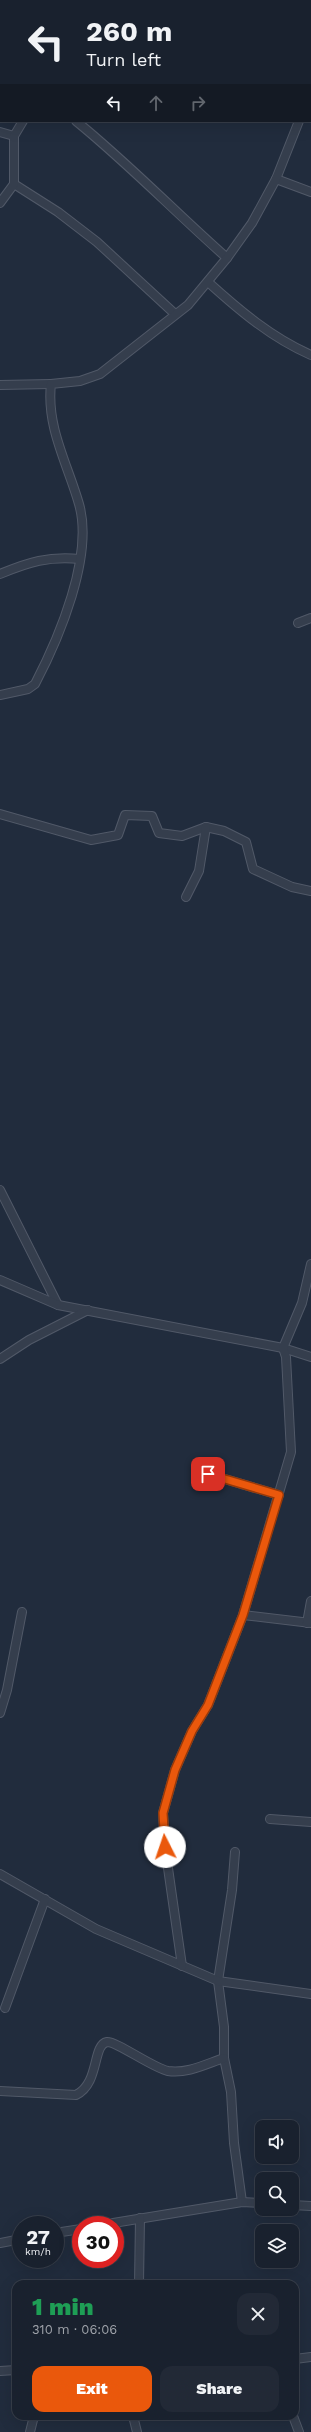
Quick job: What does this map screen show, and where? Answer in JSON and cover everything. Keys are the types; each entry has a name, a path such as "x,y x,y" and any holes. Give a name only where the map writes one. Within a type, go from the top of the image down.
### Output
{"street":[{"path":"0,203 14,184 14,136 22,122"},
{"path":"77,122 117,154 181,218 227,258"},
{"path":"0,385 51,384 80,381 100,374 188,305 227,258 252,223 276,179 300,122"},
{"path":"0,132 14,136"},
{"path":"276,179 311,192"},
{"path":"14,184 58,212 97,242 175,314"},
{"path":"208,282 245,315 292,346 311,354"},
{"path":"0,695 28,689 35,684 62,626 80,559 84,533 81,513 75,489 56,440 51,384"},
{"path":"0,574 28,562 58,557 80,559"},
{"path":"298,623 311,618"},
{"path":"0,814 91,840 118,835 125,815 152,816 159,833 182,836 206,826 224,831 246,842 253,869 292,887 310,889"},
{"path":"186,897 198,871 206,826"},
{"path":"0,1190 58,1305"},
{"path":"182,1966 165,1847 163,1813 175,1770 192,1731 208,1705 243,1615 291,1452 286,1358 283,1348 302,1303 311,1264"},
{"path":"0,1280 58,1305 283,1348 311,1357"},
{"path":"0,1359 29,1340 88,1310"},
{"path":"208,1474 279,1495"},
{"path":"243,1615 309,1623 311,1601"},
{"path":"0,1713 7,1690 22,1612"},
{"path":"270,1819 311,1822"},
{"path":"235,1852 232,1890 218,1981 224,2027 224,2058 231,2092 234,2143 242,2202"},
{"path":"0,1874 96,1929 218,1981 311,1994"},
{"path":"5,2008 45,1899"},
{"path":"0,2091 76,2095 85,2090 91,2081 101,2046 107,2042 114,2044 147,2063 168,2071 188,2071 224,2058"},
{"path":"124,2221 242,2202 255,2203"},
{"path":"299,2205 311,2206"},
{"path":"139,2280 140,2218"},
{"path":"0,2243 12,2241"},
{"path":"299,2358 311,2356"},
{"path":"0,2371 12,2370"},
{"path":"30,2432 33,2420"},
{"path":"134,2420 137,2432"},
{"path":"294,2420 299,2432"}],"route":[{"path":"165,1847 163,1813 175,1770 192,1731 208,1705 243,1615 279,1495 234,1483 208,1474"}]}
